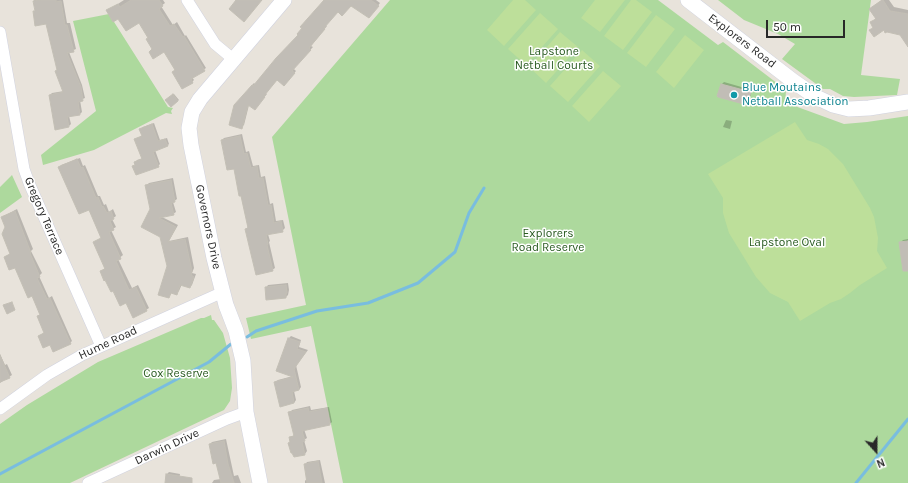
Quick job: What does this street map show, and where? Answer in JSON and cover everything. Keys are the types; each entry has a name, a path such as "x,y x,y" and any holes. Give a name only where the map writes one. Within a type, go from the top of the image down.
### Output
{"main road":[{"name":"Governors Drive","path":"260,483 246,412 243,361 236,331 214,258 192,152 189,128 191,115 197,102 284,0"},
{"name":"Explorers Road","path":"688,0 793,81 816,97 833,106 849,109 868,108 908,102"}],"street":[{"path":"187,0 214,42 233,60"},
{"name":"Gregory Terrace","path":"0,32 24,169 28,184 101,346"},
{"name":"Hume Road","path":"0,409 56,369 101,346 223,292"},
{"name":"Darwin Drive","path":"88,483 227,419 246,412"}],"green space":[{"name":"Explorers Road Reserve","path":"390,0 658,0 718,45 723,42 786,90 785,107 792,105 844,124 908,116 908,483 343,483 311,326 251,339 246,318 306,305 272,137"},
{"path":"513,0 525,0 536,10 504,46 487,30"},
{"path":"595,0 625,0 600,32 581,18"},
{"path":"631,0 636,0 652,12 623,50 604,36"},
{"path":"718,0 871,0 861,75 900,79 897,95 854,97 843,96 830,89 823,89 782,59 795,44 778,34 744,20"},
{"path":"540,13 558,29 526,65 508,49"},
{"path":"109,14 168,107 173,108 171,111 172,114 166,113 94,150 43,165 41,155 96,111 73,21"},
{"path":"656,15 675,29 646,67 627,53"},
{"name":"Lapstone Netball Courts","path":"560,32 578,47 546,83 529,67"},
{"path":"685,35 704,50 674,88 656,72"},
{"path":"582,50 600,66 568,102 550,86"},
{"path":"603,71 621,86 589,122 572,106"},
{"name":"Lapstone Oval","path":"795,122 807,140 828,149 843,164 874,217 878,238 877,251 887,268 841,299 830,303 800,321 788,302 770,293 756,277 729,233 723,213 723,198 708,174"},
{"path":"12,175 22,197 0,213 0,187"},
{"name":"Cox Reserve","path":"211,315 212,320 214,320 223,333 230,358 232,388 230,401 224,410 70,483 0,483 0,424 27,405 98,362"}],"building":[{"path":"56,0 56,2 61,1 65,25 67,25 74,52 67,53 81,87 83,101 78,102 80,115 67,117 69,127 55,130 49,95 63,92 55,71 57,70 46,24 35,26 33,1"},
{"path":"131,0 159,0 163,6 159,9 170,26 174,24 183,37 184,36 205,71 191,79 193,83 182,89 172,72 175,70 164,52 153,59 149,52 152,49 146,39 148,38 139,23 126,31 118,19 113,22 106,10 118,4 120,7"},
{"path":"236,0 262,0 244,22 229,9"},
{"path":"324,0 371,0 379,6 369,18 351,6 342,16 338,12 309,48 311,50 292,71 295,73 284,86 277,80 255,110 248,105 242,129 229,125 234,105 252,85 253,86 276,58 298,35 297,34 302,28 300,27"},
{"path":"882,0 890,11 908,14 908,47 900,35 887,32 885,33 884,30 874,37 869,30 873,28 870,22 876,19 869,9"},
{"name":"Blue Moutains Netball Association","path":"721,84 751,92 747,105 718,97"},
{"path":"173,94 178,101 171,107 165,100"},
{"path":"152,124 158,141 165,139 168,146 153,152 159,167 136,175 132,166 135,165 134,162 142,159 134,139 142,136 139,129"},
{"path":"240,136 244,154 247,153 251,168 257,166 259,178 263,178 268,205 271,205 274,223 281,221 283,232 266,235 273,271 256,275 245,229 248,228 241,196 239,196 234,169 227,170 221,140"},
{"path":"77,159 81,168 83,167 96,198 98,197 102,207 103,206 107,213 111,211 114,219 110,221 114,230 109,232 121,259 116,261 129,290 136,287 147,311 133,318 126,303 120,306 113,291 111,292 105,280 104,281 100,271 105,269 93,242 101,238 89,210 79,214 58,167"},
{"path":"171,180 175,202 171,203 174,215 159,218 176,227 168,242 185,239 192,271 191,275 194,277 190,288 180,285 177,295 171,293 169,298 158,295 167,266 160,237 141,227 150,209 145,185"},
{"path":"15,211 40,277 37,278 47,299 50,298 71,344 53,352 50,345 43,348 38,336 44,333 37,316 40,315 32,296 28,298 15,268 9,270 4,257 10,254 2,234 5,227 1,217"},
{"path":"908,241 908,271 903,271 899,242"},
{"path":"286,285 286,298 266,300 265,287"},
{"path":"12,302 15,310 7,314 3,305"},
{"path":"288,338 300,342 297,349 306,352 294,369 299,390 292,392 294,403 280,407 274,382 293,377 276,371"},
{"path":"0,355 10,378 0,382"},
{"path":"308,408 309,412 327,408 330,425 302,431 305,441 302,442 305,455 294,457 288,443 290,442 289,437 294,436 288,412"},
{"path":"224,441 228,464 234,483 221,483 216,463 213,464 209,444"},
{"path":"318,461 322,483 307,483 304,464"},
{"path":"166,474 192,478 192,483 165,483"}],"waterway":[{"path":"247,337 256,331 317,311 368,303 418,283 455,252 469,213 484,188"},
{"path":"0,474 209,362 231,344"},
{"path":"856,483 908,419"}],"place":[{"name":"Blue Moutains Netball Association","path":"734,95"}]}
